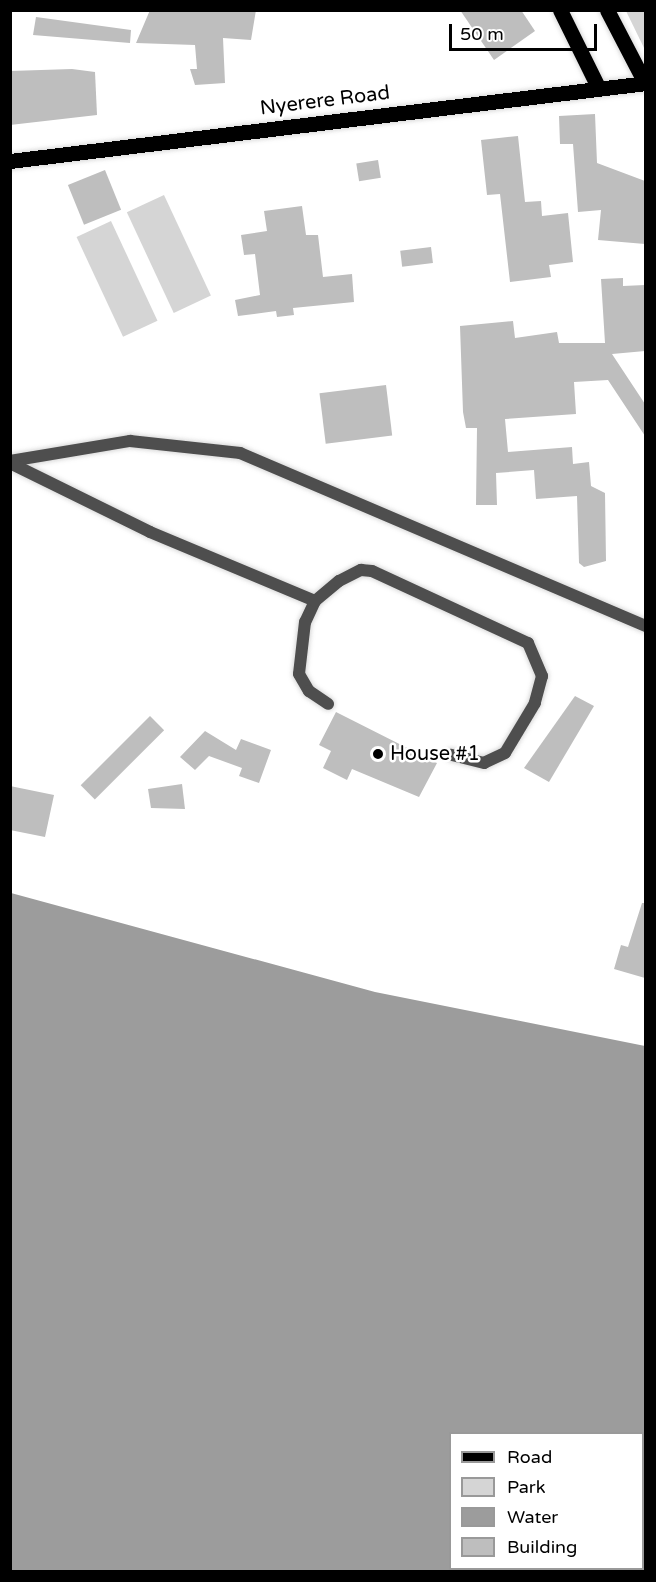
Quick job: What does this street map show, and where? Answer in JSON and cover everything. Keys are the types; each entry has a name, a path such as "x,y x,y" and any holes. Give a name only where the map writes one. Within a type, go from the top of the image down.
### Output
{"main road":[{"path":"560,10 599,89"},
{"path":"607,10 645,83"},
{"name":"Nyerere Road","path":"10,161 645,83"}],"street":[{"path":"10,462 130,441 240,453 645,626"},
{"path":"10,462 150,532 315,601"},
{"path":"328,704 309,691 299,674 305,622 315,601 339,581 361,570 372,571 528,643 542,676 535,703 505,753 483,763 451,755"}],"green space":[{"path":"626,11 645,11 645,50"},
{"path":"164,195 211,296 174,313 127,212"},
{"path":"111,221 157,321 123,337 77,237"}],"water":[{"path":"11,893 375,992 645,1046 645,1571 11,1571"}],"building":[{"path":"150,10 256,10 251,40 223,38 225,83 195,85 190,69 197,69 195,45 136,43"},
{"path":"460,10 521,10 535,31 494,60"},
{"path":"36,17 131,30 130,43 33,35"},
{"path":"72,69 95,72 97,115 10,125 10,71"},
{"path":"595,114 597,163 645,181 645,244 598,240 601,210 578,212 573,144 560,144 559,116"},
{"path":"518,136 525,202 541,201 542,216 568,213 573,262 549,265 551,277 510,282 500,194 487,195 481,140"},
{"path":"378,160 381,178 359,181 356,163"},
{"path":"105,170 121,210 84,225 68,185"},
{"path":"302,206 306,235 318,235 323,277 352,274 354,302 293,308 294,315 277,317 276,311 238,316 235,300 260,295 255,254 244,255 241,235 267,231 264,211"},
{"path":"431,247 433,263 402,267 400,251"},
{"path":"623,278 623,286 645,285 645,351 612,354 645,404 645,436 608,380 574,382 576,414 505,419 508,452 572,447 573,464 589,462 591,486 605,493 606,561 584,567 579,563 577,496 536,499 534,470 496,473 497,505 476,505 477,428 466,428 463,412 460,326 513,321 515,338 557,332 559,343 605,343 601,279"},
{"path":"386,385 392,436 326,444 319,393"},
{"path":"575,696 594,706 549,782 524,768"},
{"name":"House #1","path":"336,712 437,763 419,797 352,769 347,780 323,768 331,751 319,745"},
{"path":"150,716 164,730 95,799 81,785"},
{"path":"205,731 236,750 241,739 271,750 259,783 239,776 242,768 209,756 195,770 180,757"},
{"path":"182,784 185,809 151,808 148,789"},
{"path":"10,786 54,795 45,837 10,830"},
{"path":"642,903 645,903 645,978 614,969 621,945 628,947"}],"place":[{"name":"House #1","path":"378,754"}]}
